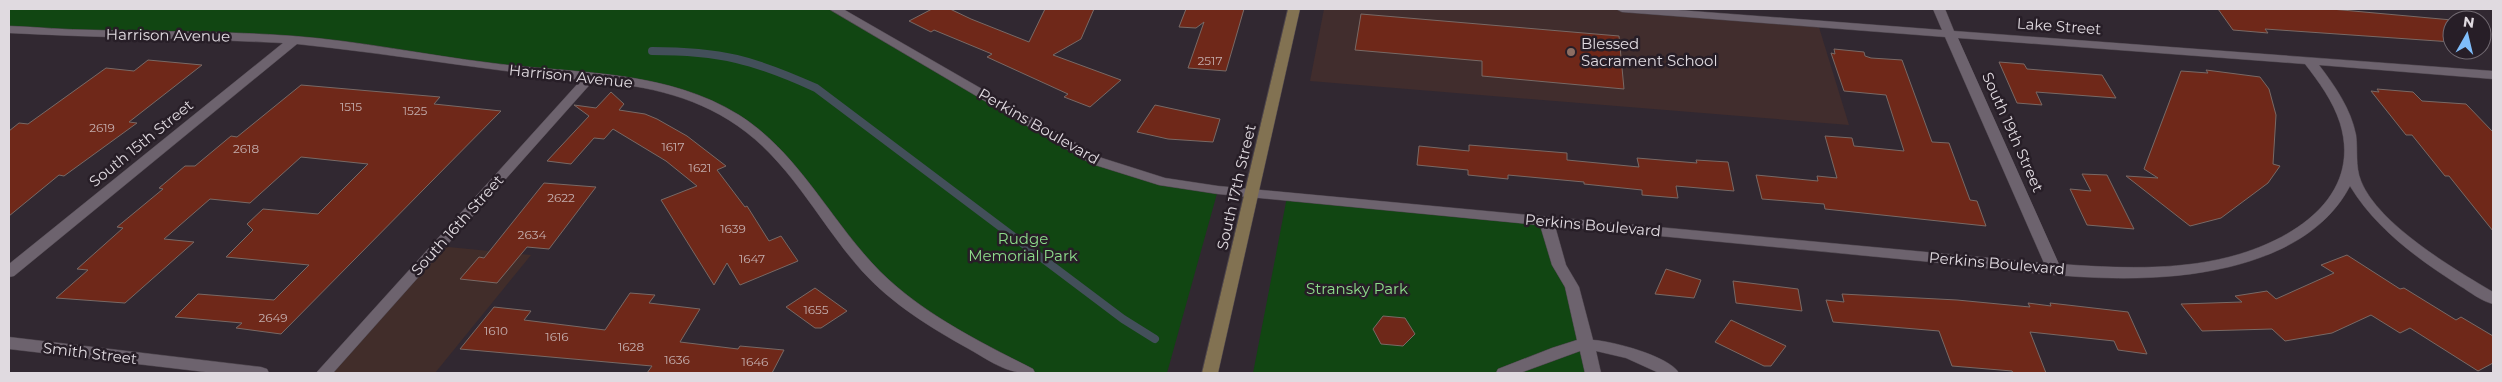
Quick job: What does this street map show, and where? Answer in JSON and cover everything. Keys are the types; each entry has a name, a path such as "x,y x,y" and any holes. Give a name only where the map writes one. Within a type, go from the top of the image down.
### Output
{"main road":[{"name":"South 17th Street","path":"1210,373 1294,9"}],"street":[{"name":"Perkins Boulevard","path":"835,9 1097,161 1164,182 1251,194 2054,269 2105,272 2160,271 2204,266 2243,258 2282,243 2308,227 2328,209 2338,195 2349,170 2350,162"},
{"name":"Lake Street","path":"1622,9 2493,75"},
{"name":"South 19th Street","path":"1939,9 2054,269"},
{"name":"Harrison Avenue","path":"9,29 91,34 203,35 294,40 362,47 490,67 654,85 692,97 728,113 764,140 879,279 920,313 968,343 1027,373"},
{"name":"South 15th Street","path":"9,272 294,40"},
{"path":"2309,61 2327,85 2340,108 2348,132 2350,162 2355,183 2363,195 2397,232 2431,260 2493,299"},
{"name":"South 16th Street","path":"324,373 589,78"},
{"path":"1546,221 1559,265 1572,287 1593,373"},
{"name":"Smith Street","path":"9,343 261,373"},
{"path":"1504,373 1556,353 1587,344 1628,353 1671,373"}],"shaded area":[{"name":"Blessed Sacrament School","path":"1324,9 1622,9 1818,24 1849,125 1310,81"},
{"path":"438,246 531,255 435,373 324,373"}],"green space":[{"name":"Rudge Memorial Park","path":"9,9 835,9 1097,161 1137,175 1218,190 1167,373 1027,373 968,343 879,279 789,169 728,113 674,90 294,40 91,34 9,29"},
{"name":"Stransky Park","path":"1287,197 1546,221 1587,345 1593,373 1253,373"}],"building":[{"path":"932,9 950,9 1029,42 1045,9 1094,9 1081,39 1053,55 1121,80 1090,107 1064,97 1068,94 987,57 992,54 934,30 931,32 909,21"},
{"path":"1186,9 1244,9 1226,71 1188,68 1204,22 1196,28 1179,27"},
{"path":"2218,9 2331,9 2442,19 2442,41 2265,29 2268,33 2233,30"},
{"path":"1361,14 1619,36 1624,89 1482,76 1482,61 1355,50"},
{"path":"1834,49 1864,52 1865,56 1871,58 1902,60 1932,142 1949,143 1970,200 1977,201 1986,226 1825,209 1824,204 1762,199 1756,175 1818,181 1817,176 1837,178 1825,136 1852,138 1854,146 1904,151 1886,95 1844,91 1831,53 1835,54"},
{"path":"148,60 202,65 129,122 137,123 64,176 59,175 9,216 9,131 19,123 28,124 106,68 134,71"},
{"path":"1999,62 2024,64 2027,69 2102,75 2116,98 2036,92 2042,105 2017,103"},
{"path":"2206,70 2260,77 2269,89 2276,115 2273,164 2280,166 2268,183 2221,218 2190,226 2126,176 2158,178 2144,169 2181,71 2208,73"},
{"path":"301,85 440,97 434,104 501,111 281,334 236,328 242,323 175,317 198,294 274,300 309,265 226,257 253,230 247,224 263,209 318,214 368,164 301,157 250,203 210,199 164,239 194,242 125,303 56,298 88,270 77,269 123,228 117,227 163,189 159,188 185,166 195,166 231,136 237,137"},
{"path":"2377,89 2413,92 2422,101 2466,104 2493,132 2493,231 2449,176 2445,176 2412,135 2406,135 2371,91 2379,92"},
{"path":"611,92 624,104 619,110 645,114 657,119 687,136 726,166 717,170 745,207 747,206 769,241 781,236 798,261 740,285 727,263 714,285 661,200 697,186 666,161 613,129 604,139 594,138 571,164 547,161 589,116 574,105 596,108"},
{"path":"1155,105 1220,119 1213,142 1168,139 1137,132"},
{"path":"1469,145 1567,153 1567,160 1639,167 1637,158 1697,163 1696,160 1728,162 1734,191 1676,186 1678,198 1642,195 1642,190 1584,184 1584,182 1508,175 1508,179 1468,175 1468,170 1417,165 1419,146 1469,151"},
{"path":"2082,174 2107,175 2134,229 2087,225 2070,189 2091,191"},
{"path":"544,183 596,187 549,249 527,247 497,283 460,279 479,257 484,258"},
{"path":"2347,255 2400,289 2404,288 2456,320 2461,317 2493,336 2493,363 2478,371 2410,328 2400,333 2371,315 2332,333 2285,341 2272,329 2202,331 2181,304 2242,302 2235,296 2267,291 2276,299 2334,273 2321,265"},
{"path":"1666,269 1701,280 1694,298 1655,294"},
{"path":"1733,281 1798,289 1802,311 1736,303"},
{"path":"815,288 847,311 821,328 815,328 786,307"},
{"path":"630,293 655,295 649,303 700,309 680,342 738,349 740,346 784,350 772,373 647,373 652,366 460,349 494,307 531,311 524,320 605,330"},
{"path":"1842,294 1957,300 2030,307 2028,303 2051,306 2050,303 2128,312 2147,354 2118,350 2114,341 2030,332 2046,373 2013,373 2012,371 1952,366 1939,331 1833,322 1826,300 1844,302"},
{"path":"1383,316 1405,318 1415,334 1403,346 1381,344 1373,329"},
{"path":"1731,320 1786,346 1771,366 1764,366 1715,342"}],"waterway":[{"path":"652,51 698,53 737,59 774,70 816,88 1123,319 1155,339"}],"place":[{"name":"Blessed Sacrament School","path":"1571,52"}]}
